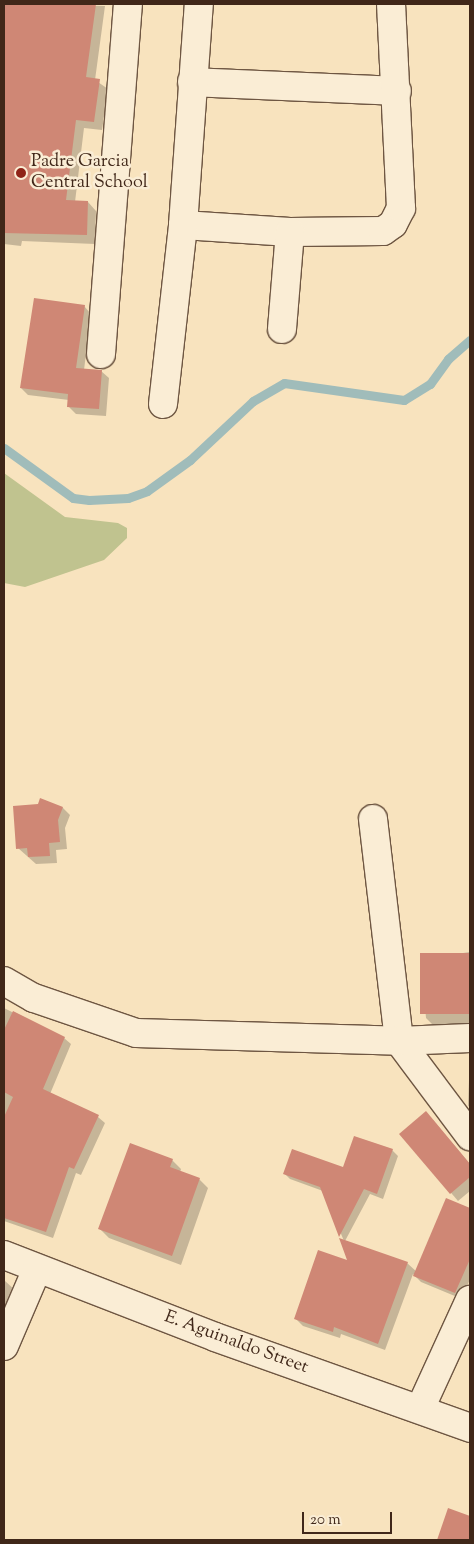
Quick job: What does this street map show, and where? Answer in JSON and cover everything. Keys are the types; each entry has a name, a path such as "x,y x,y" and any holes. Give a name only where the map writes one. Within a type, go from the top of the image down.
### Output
{"street":[{"path":"101,354 128,4"},
{"path":"163,404 184,225 198,4"},
{"path":"184,225 290,232 383,231 394,224 401,208 392,4"},
{"path":"192,82 397,91"},
{"path":"282,329 290,232"},
{"path":"373,819 399,1041 470,1136"},
{"path":"4,981 34,998 136,1033 399,1041 470,1038"},
{"name":"E. Aguinaldo Street","path":"4,1256 215,1337 470,1428"},
{"path":"4,1346 37,1269"},
{"path":"420,1409 470,1300"}],"green space":[{"path":"4,473 65,517 118,523 127,528 127,538 104,560 25,587 4,583"}],"building":[{"path":"4,4 96,4 86,77 100,79 94,122 76,120 66,200 88,201 87,235 4,233"},
{"path":"34,298 85,305 76,368 102,370 99,409 67,407 68,394 20,388"},
{"path":"40,798 63,807 58,820 60,842 49,843 50,856 28,857 27,848 16,849 13,806 38,804"},
{"path":"420,953 470,953 470,1014 420,1014"},
{"path":"13,1011 65,1037 43,1089 99,1115 74,1169 69,1167 46,1232 4,1218 4,1117 13,1097 4,1092 4,1030"},
{"path":"426,1111 470,1164 470,1177 450,1194 399,1134"},
{"path":"354,1136 393,1149 377,1194 364,1189 339,1237 320,1187 283,1174 292,1149 343,1167"},
{"path":"130,1143 173,1159 170,1167 200,1178 172,1256 98,1229"},
{"path":"446,1198 470,1208 470,1259 455,1293 413,1276"},
{"path":"339,1238 408,1262 378,1344 334,1327 333,1332 294,1319 318,1250 347,1260"},
{"path":"448,1508 470,1516 470,1540 437,1540"}],"waterway":[{"path":"4,448 73,498 89,500 128,498 147,491 190,460 253,401 284,383 404,400 430,384 448,359 470,340"}],"place":[{"name":"Padre Garcia Central School","path":"21,173"}]}
